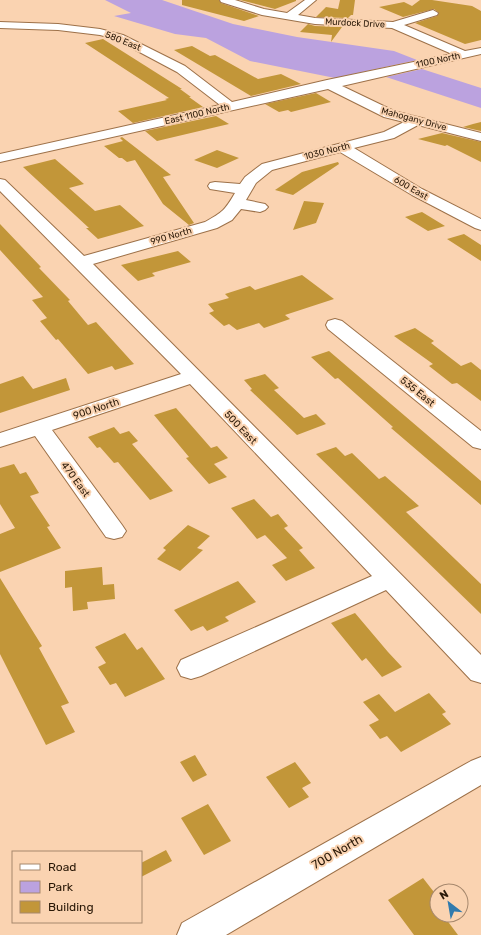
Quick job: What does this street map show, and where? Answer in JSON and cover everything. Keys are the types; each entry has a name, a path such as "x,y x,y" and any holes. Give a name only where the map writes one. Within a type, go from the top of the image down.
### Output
{"street":[{"name":"Murdock Drive","path":"225,0 262,12 315,21 394,25 464,54 481,59"},
{"path":"289,17 311,0"},
{"path":"394,25 433,13"},
{"name":"580 East","path":"0,25 58,27 100,32 119,37 181,69 229,106"},
{"name":"1100 North","path":"394,69 481,50"},
{"name":"East 1100 North","path":"0,158 394,69"},
{"name":"Mahogany Drive","path":"327,84 342,89 383,111 416,121 481,137"},
{"name":"1030 North","path":"245,189 253,176 267,167 389,135 416,121"},
{"name":"600 East","path":"342,147 430,198 481,225"},
{"name":"500 East","path":"0,184 82,262 388,579 481,672"},
{"path":"214,186 245,189"},
{"name":"990 North","path":"82,262 211,225 226,217 238,204 245,189"},
{"path":"238,204 260,207"},
{"name":"535 East","path":"335,325 481,442"},
{"name":"900 North","path":"0,440 193,377"},
{"name":"470 East","path":"39,427 114,531"},
{"path":"191,668 388,579"},
{"name":"700 North","path":"194,935 481,770"}],"green space":[{"path":"105,0 162,0 233,24 297,37 394,51 417,60 335,78 250,61 206,38 175,34 114,16 131,13"},
{"path":"422,69 481,88 481,108 386,77"}],"building":[{"path":"182,0 219,0 221,3 259,16 244,21 182,5"},
{"path":"240,0 296,0 296,1 275,9"},
{"path":"340,0 355,0 353,15 348,18 316,17 326,7 338,9"},
{"path":"420,0 432,0 472,6 481,11 481,40 465,44 415,23 437,16 439,13 434,9 403,17 379,7 404,2 412,6"},
{"path":"308,24 315,26 342,27 331,42 332,35 300,32"},
{"path":"103,39 182,89 180,89 203,107 133,123 118,111 167,100 165,99 169,98 85,43"},
{"path":"192,46 210,56 215,55 258,79 281,74 301,84 251,96 174,50"},
{"path":"316,93 331,102 291,112 288,110 279,112 265,104"},
{"path":"216,116 229,124 157,141 145,131"},
{"path":"481,122 481,131 463,127 473,124"},
{"path":"442,133 481,142 481,162 447,145 445,146 418,139"},
{"path":"122,137 171,175 163,177 194,223 189,225 163,204 135,160 127,162 122,158 119,158 104,146 123,141 120,138"},
{"path":"217,150 239,158 217,168 194,160"},
{"path":"55,159 84,184 69,188 95,211 120,205 144,226 98,239 86,228 89,228 23,167"},
{"path":"338,162 339,164 293,195 275,190 302,172"},
{"path":"304,201 324,203 316,223 293,230"},
{"path":"422,212 445,226 428,231 405,217"},
{"path":"0,224 70,300 68,301 88,325 96,322 134,364 115,370 112,366 88,374 58,339 56,340 40,321 47,318 32,300 43,297 0,250"},
{"path":"464,234 481,245 481,261 447,239"},
{"path":"178,251 191,262 152,273 155,276 138,281 121,265"},
{"path":"302,275 334,299 285,315 290,319 264,328 259,323 237,330 229,324 224,326 209,313 214,311 208,304 229,298 225,294 250,286 255,290"},
{"path":"415,328 434,341 431,343 461,366 471,362 481,370 481,401 457,383 452,384 429,366 433,364 394,336"},
{"path":"329,351 481,481 481,505 391,428 393,427 338,378 335,379 311,357"},
{"path":"265,374 279,388 274,390 304,418 316,414 326,424 297,435 250,390 252,389 244,380"},
{"path":"23,376 33,389 66,378 70,390 0,413 0,384"},
{"path":"176,408 211,448 217,446 228,458 214,464 227,477 209,484 186,458 189,457 154,415"},
{"path":"114,427 120,434 129,431 138,441 132,444 173,491 150,500 118,462 114,463 100,447 97,448 88,437"},
{"path":"336,447 345,456 352,453 379,479 385,476 419,506 406,512 481,584 481,614 316,454"},
{"path":"14,464 20,474 26,472 39,493 30,496 50,526 47,527 61,548 0,572 0,534 15,528 0,504 0,468"},
{"path":"254,499 271,517 278,514 288,526 284,528 303,548 299,550 315,568 286,581 272,565 287,558 265,535 257,539 231,508"},
{"path":"188,525 210,536 197,548 203,550 180,571 157,559 166,550 163,548"},
{"path":"102,567 103,585 114,584 115,599 87,602 88,609 73,611 72,587 65,588 65,571"},
{"path":"0,578 42,646 39,648 69,703 61,706 75,732 46,745 0,654"},
{"path":"238,581 256,602 225,617 229,621 207,631 203,626 191,631 174,610"},
{"path":"355,613 402,667 382,677 366,658 362,661 331,623"},
{"path":"125,633 137,650 142,647 165,679 125,697 116,683 110,685 98,667 106,663 95,647"},
{"path":"429,693 446,712 442,714 451,724 401,752 387,736 380,739 369,725 379,720 363,702 379,694 395,712"},
{"path":"195,755 207,775 193,782 180,762"},
{"path":"295,762 311,783 302,788 309,797 289,808 266,777"},
{"path":"208,804 231,841 204,855 181,818"},
{"path":"166,850 172,861 142,876 142,862"},
{"path":"423,878 429,886 429,923 449,923 458,935 414,935 388,900"}]}
